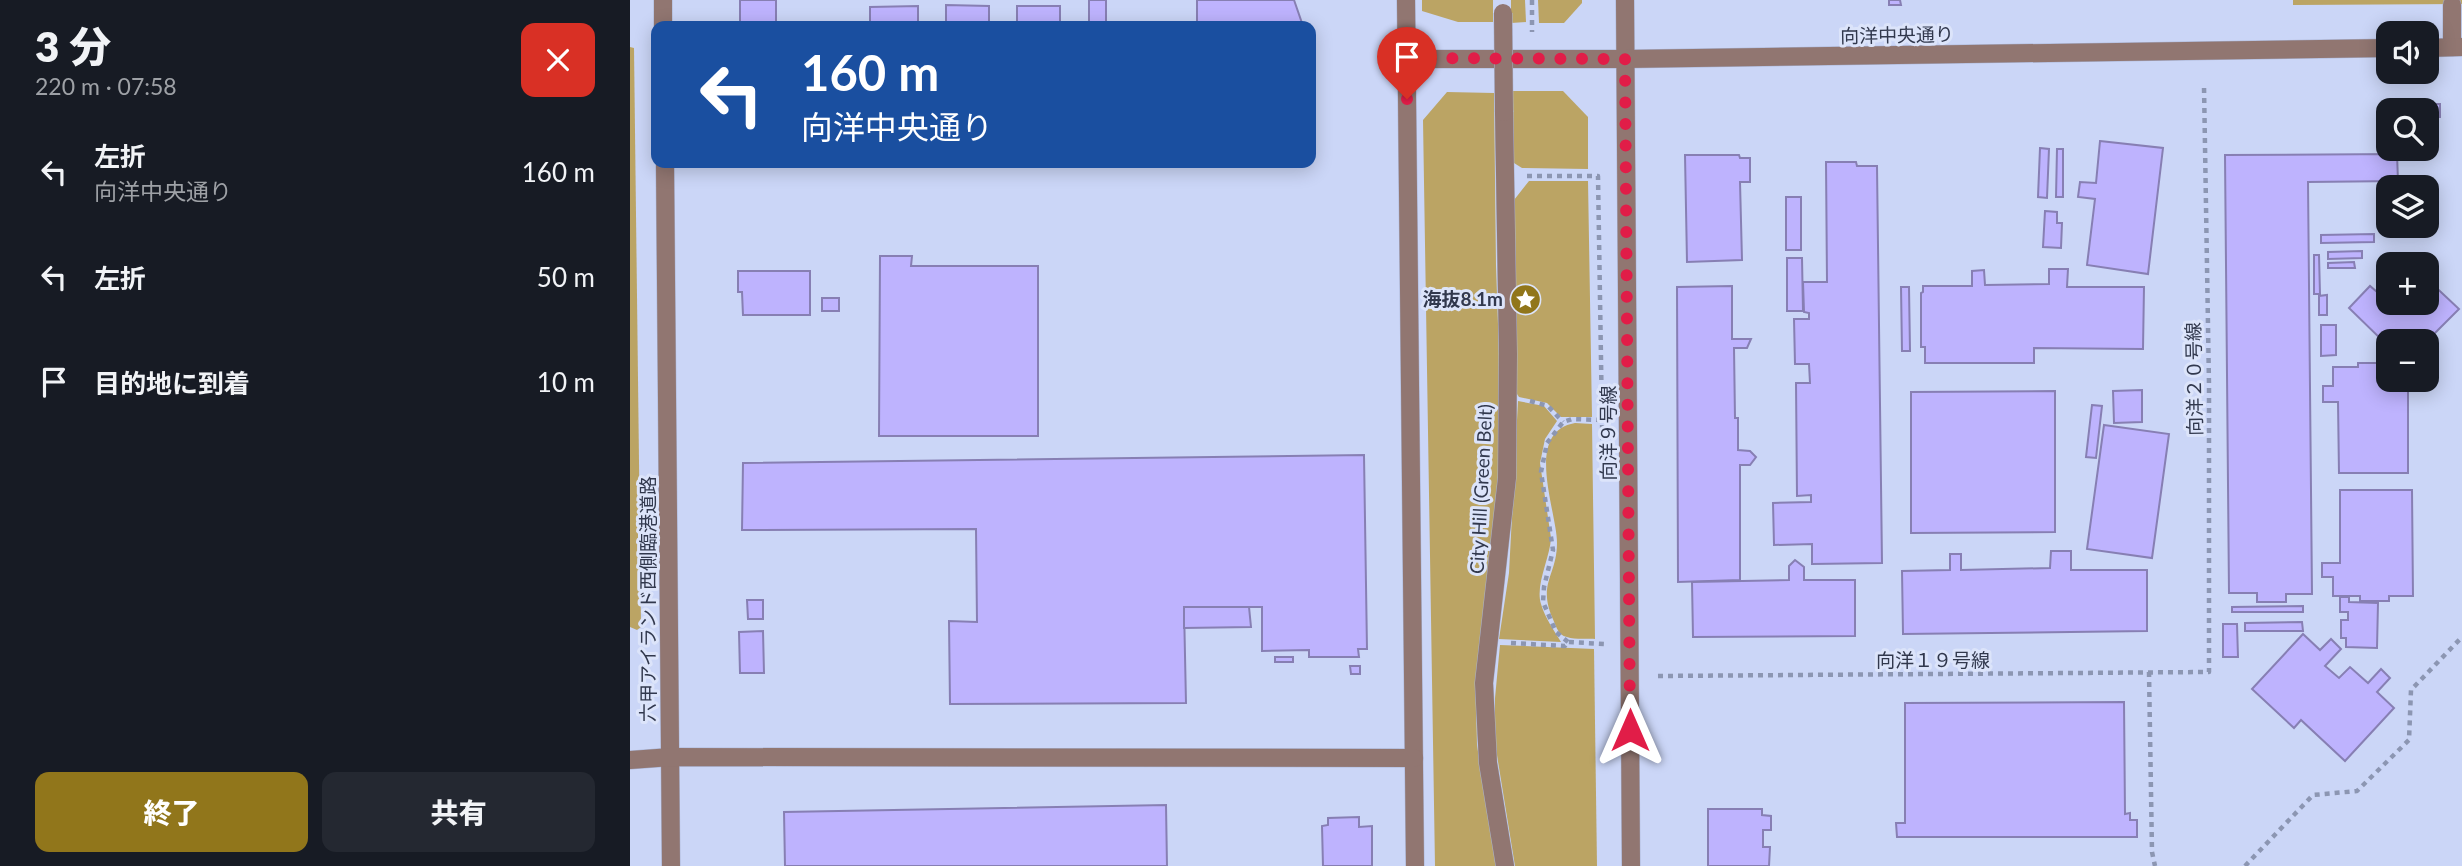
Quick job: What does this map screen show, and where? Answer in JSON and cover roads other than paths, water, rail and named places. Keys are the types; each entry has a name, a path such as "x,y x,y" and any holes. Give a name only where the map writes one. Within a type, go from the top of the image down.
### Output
{"street":[{"path":"663,0 663,21"},
{"path":"1406,0 1415,866"},
{"name":"向洋９号線","path":"1625,0 1631,866"},
{"path":"2439,48 2457,47 2452,5"},
{"name":"City Hill (Green Belt)","path":"1503,6 1507,478 1484,683 1488,763 1504,866"},
{"name":"向洋中央通り","path":"1407,58 1625,59 2376,48"},
{"name":"六甲アイランド西側臨港道路","path":"665,168 671,866"},
{"path":"630,760 671,757 1413,758"}],"place":[{"name":"海抜8.1m","path":"1526,299"}]}
